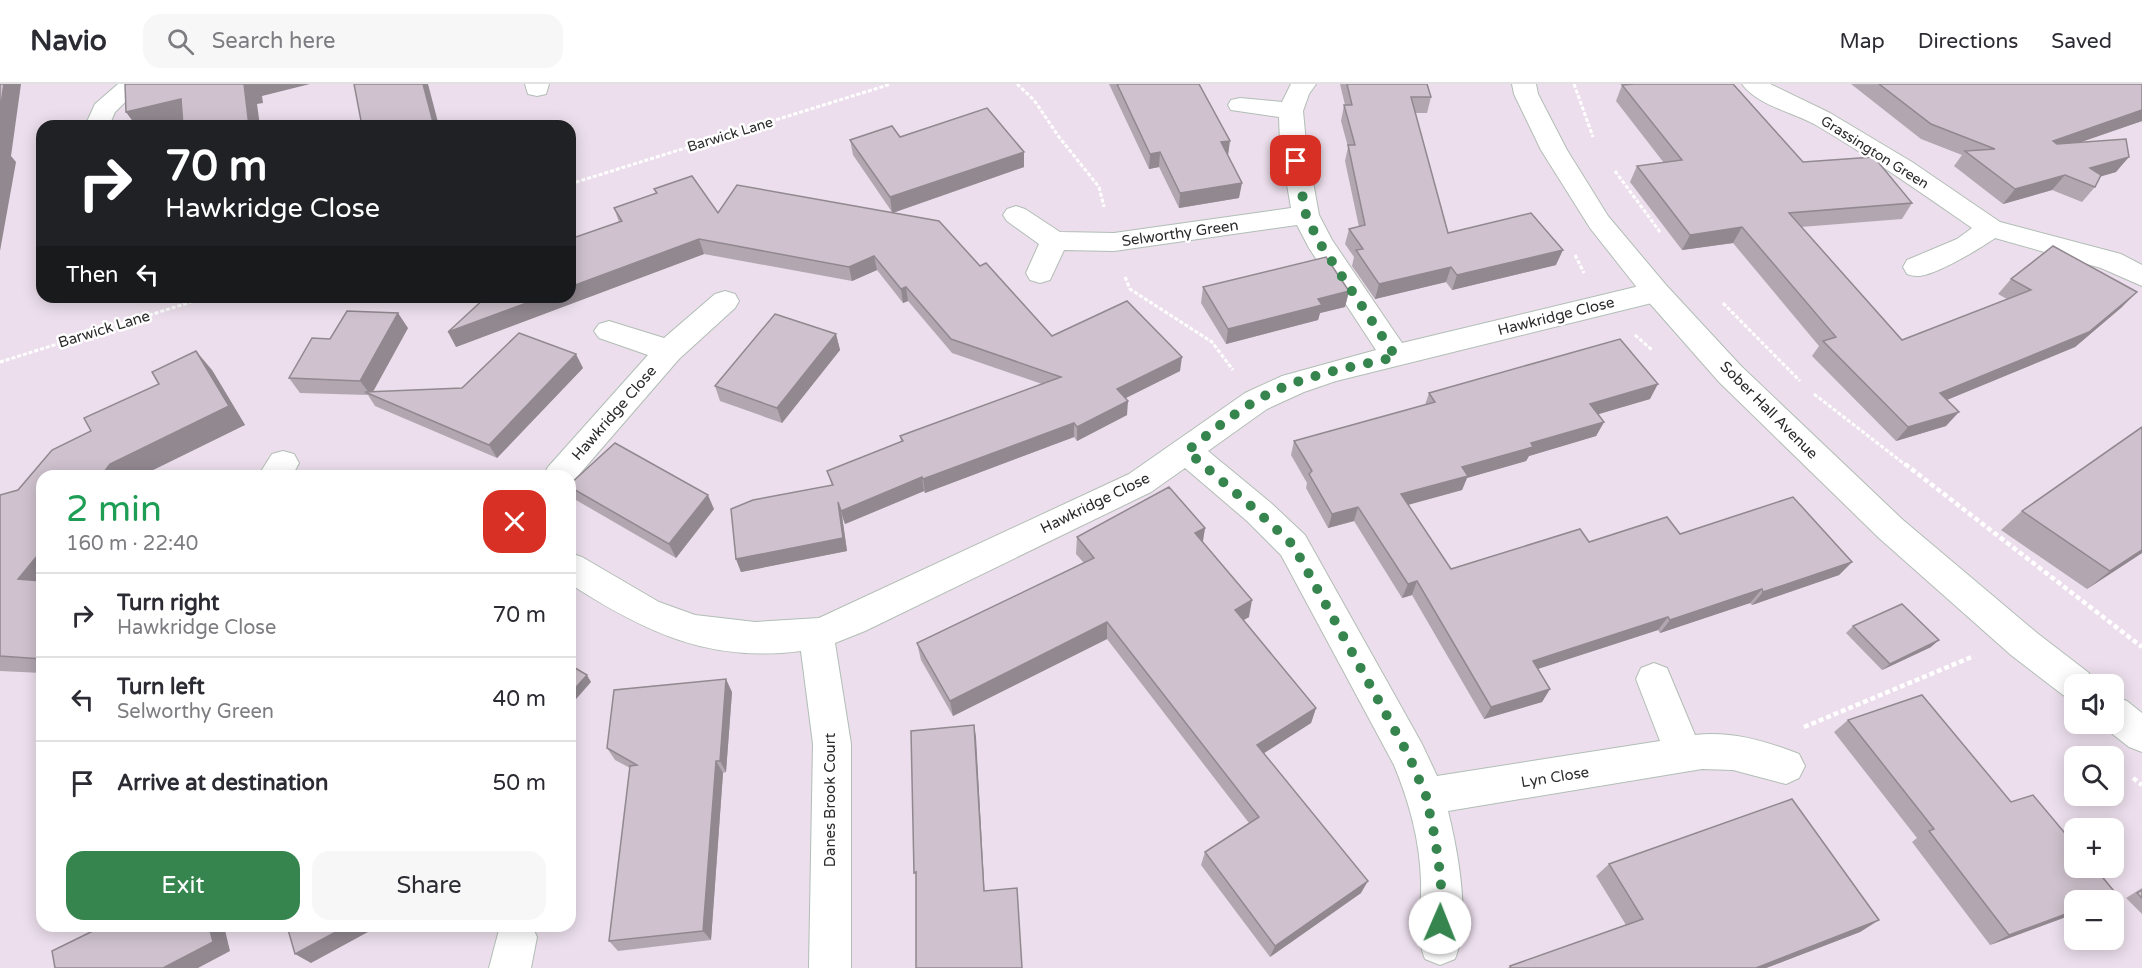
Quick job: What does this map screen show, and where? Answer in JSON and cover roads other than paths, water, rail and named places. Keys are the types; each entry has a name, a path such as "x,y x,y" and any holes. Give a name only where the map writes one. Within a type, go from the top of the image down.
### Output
{"street":[{"path":"99,120 104,109 132,84"},
{"path":"1304,84 1297,93 1291,111 1293,143 1306,215 1319,242 1396,357"},
{"name":"Sober Hall Avenue","path":"1524,84 1526,94 1554,150 1599,222 1656,292 1730,374 1891,529 2024,644 2064,675"},
{"name":"Grassington Green","path":"1755,84 1767,93 1821,118 1903,168 1991,228 2111,261 2142,276"},
{"path":"1240,105 1291,111"},
{"path":"1016,215 1053,241 1040,273"},
{"name":"Selworthy Green","path":"1053,241 1114,242 1306,215"},
{"path":"1917,267 1966,245 1991,228"},
{"name":"Hawkridge Close","path":"576,570 658,618 698,630 732,636 774,638 816,634 853,620 1140,483 1226,421 1265,396 1293,384 1333,371 1656,292"},
{"name":"Hawkridge Close","path":"564,470 669,351 725,301"},
{"name":"Hawkridge Close","path":"609,331 669,351"},
{"path":"1187,451 1293,545 1409,756 1426,796 1435,838 1441,880 1440,944"},
{"name":"Danes Brook Court","path":"816,634 832,744 830,968"},
{"path":"1654,679 1683,752"},
{"path":"2124,721 2142,735"},
{"name":"Lyn Close","path":"1426,796 1636,764 1683,752 1716,750 1751,754 1786,766"}]}
